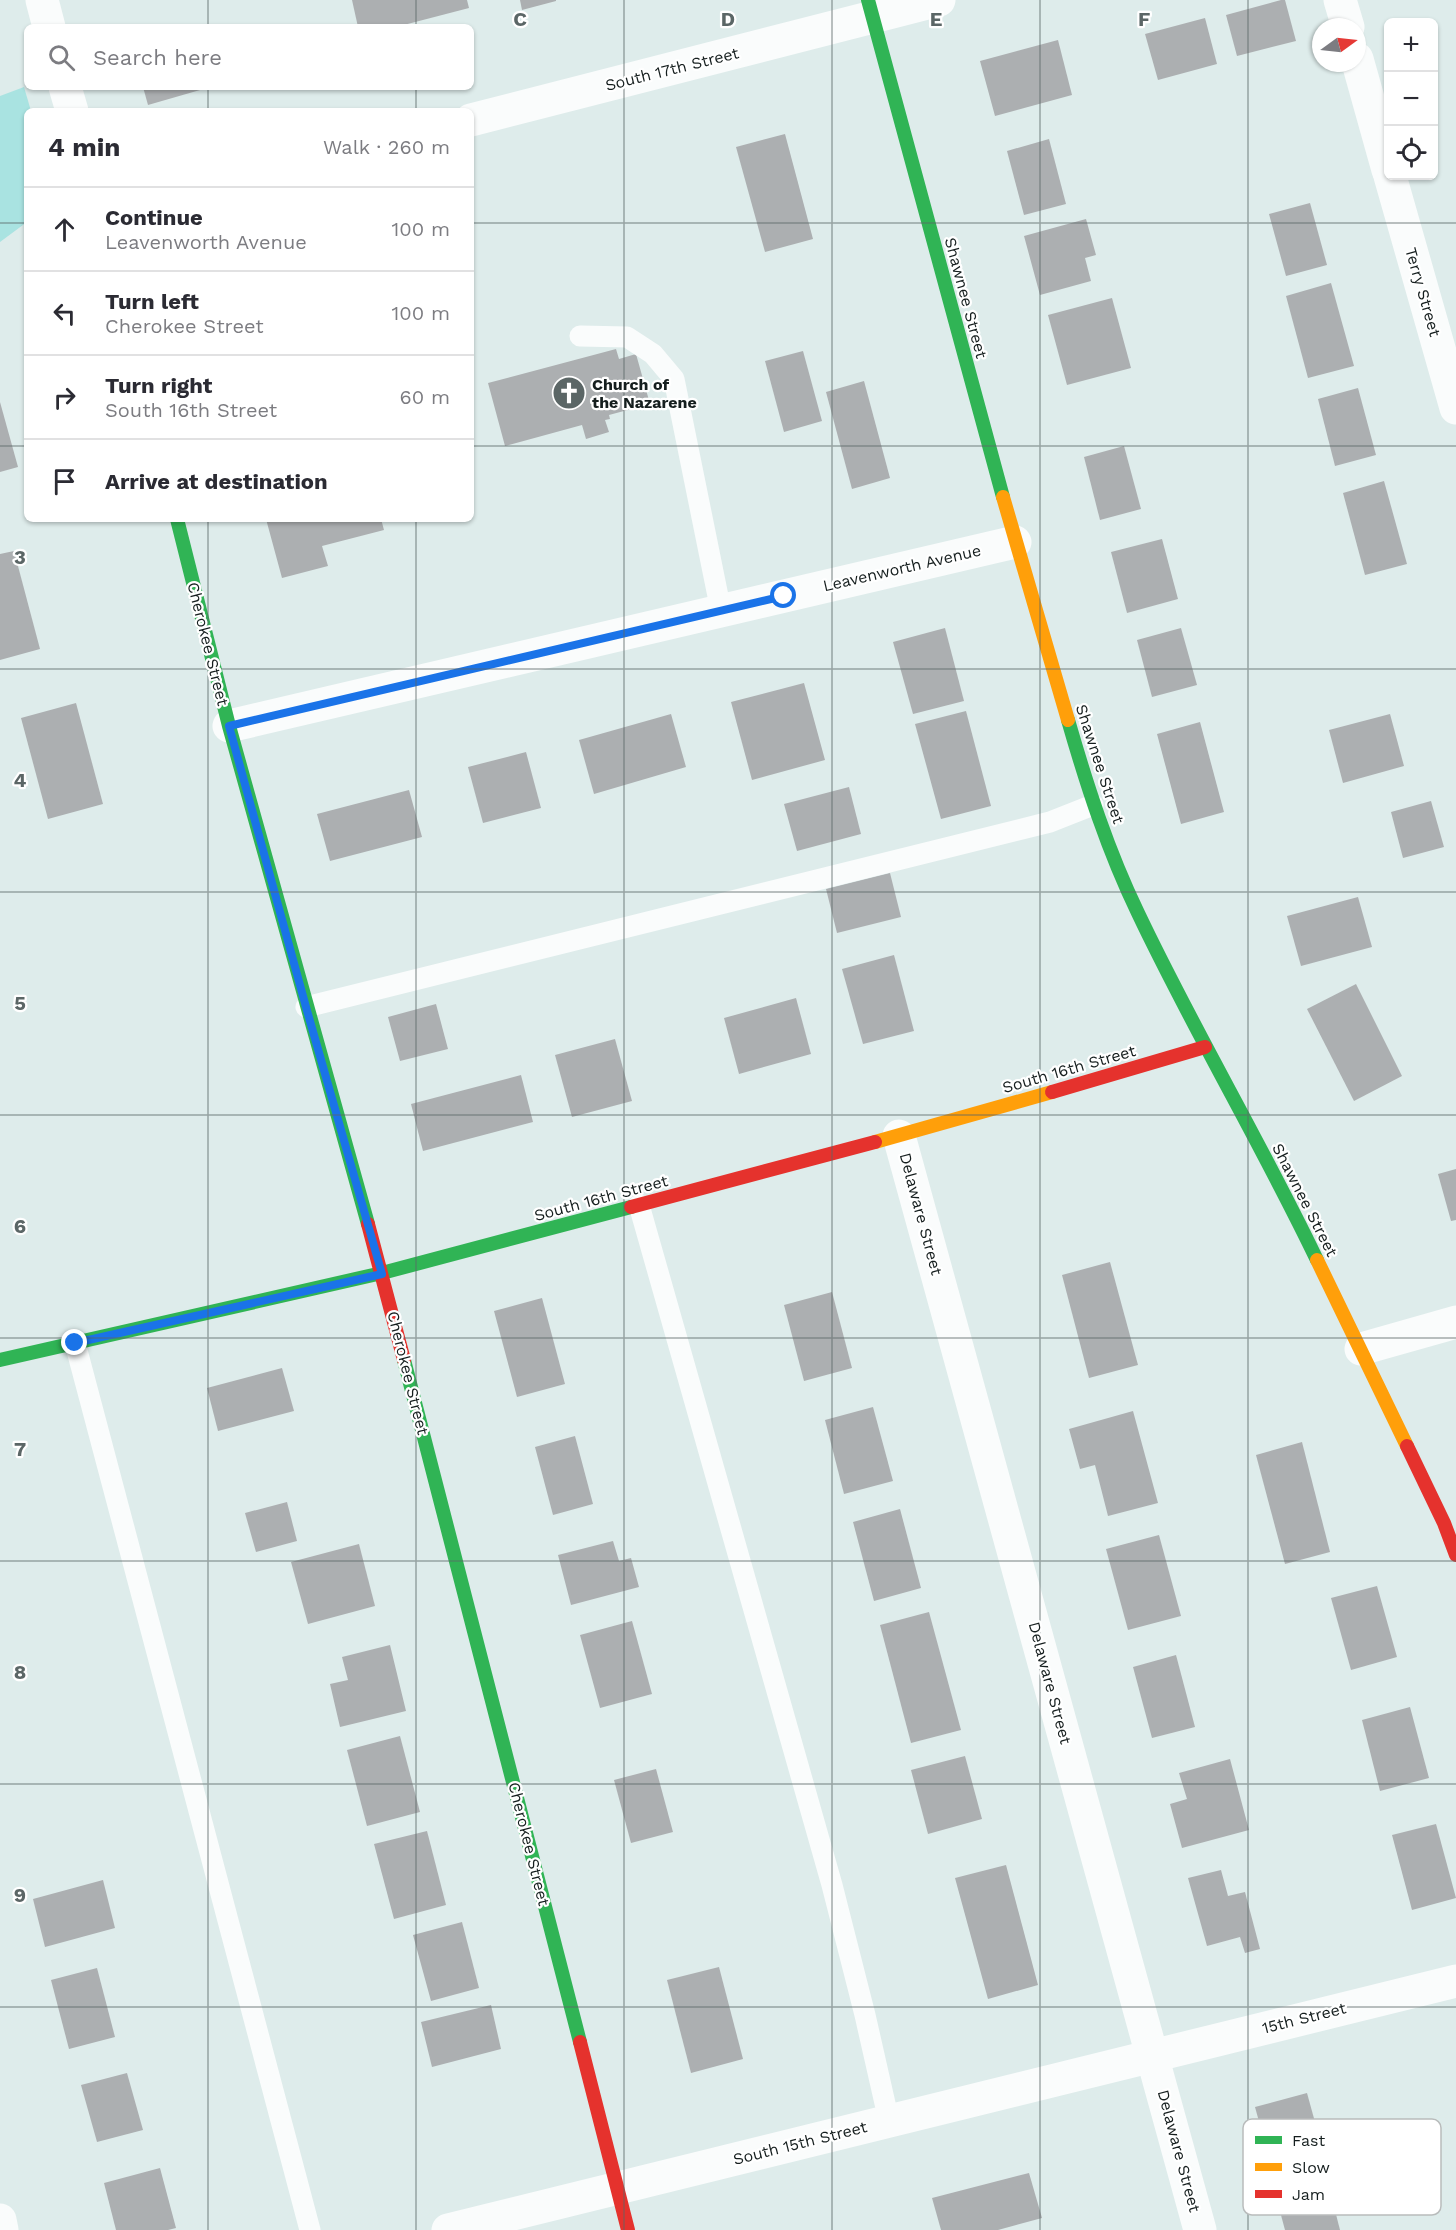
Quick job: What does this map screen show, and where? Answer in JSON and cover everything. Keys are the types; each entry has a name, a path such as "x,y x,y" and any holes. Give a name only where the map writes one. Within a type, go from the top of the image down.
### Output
{"street":[{"path":"42,0 48,24"},
{"name":"South 17th Street","path":"474,119 870,9 939,0"},
{"path":"1340,0 1345,18"},
{"name":"Shawnee Street","path":"870,9 1015,542 1092,805 1137,911 1205,1047 1296,1216 1444,1523 1456,1555"},
{"path":"1361,72 1384,153"},
{"path":"66,90 71,108"},
{"name":"Terry Street","path":"1391,180 1456,408"},
{"name":"Cherokee Street","path":"178,522 229,726 382,1274 628,2230"},
{"name":"Leavenworth Avenue","path":"229,726 1015,542"},
{"name":"South 16th Street","path":"0,1360 382,1274 899,1136 1205,1047"},
{"name":"Delaware Street","path":"899,1136 1200,2230"},
{"path":"1361,1349 1456,1322"},
{"name":"15th Street","path":"1153,2055 1456,1981"},
{"name":"South 15th Street","path":"448,2230 1153,2055"},
{"path":"0,2220 2,2230"}],"lane":[{"path":"580,336 627,337 653,354 674,379 721,611"},
{"path":"306,1007 1050,822 1092,805"},
{"path":"639,1204 832,1885 889,2121"},
{"path":"75,1343 310,2230"}],"shaded area":[{"path":"24,87 30,108 24,108 24,224 0,242 0,96"}],"building":[{"path":"352,0 467,0 469,8 408,24 357,24"},
{"path":"520,0 556,0 556,1 522,10"},
{"path":"1285,0 1296,41 1237,56 1226,15"},
{"path":"1205,18 1217,64 1158,80 1145,34"},
{"path":"1058,40 1072,95 995,116 980,61"},
{"path":"144,90 200,90 148,105"},
{"path":"785,134 813,239 765,252 736,147"},
{"path":"1049,139 1066,204 1024,215 1007,151"},
{"path":"1310,203 1327,265 1286,276 1269,214"},
{"path":"1086,219 1096,255 1085,258 1091,281 1040,295 1024,236"},
{"path":"1331,283 1354,366 1308,378 1286,296"},
{"path":"1112,298 1131,368 1067,385 1048,315"},
{"name":"Church of the Nazarene","path":"616,349 619,359 636,354 650,404 609,415 610,419 605,420 609,432 586,439 582,425 505,446 488,383"},
{"path":"803,351 822,421 784,432 765,361"},
{"path":"864,381 890,478 852,489 826,392"},
{"path":"1358,388 1376,455 1335,466 1318,399"},
{"path":"0,402 18,467 0,472"},
{"path":"1124,446 1141,509 1100,520 1084,457"},
{"path":"1384,481 1407,564 1365,575 1343,493"},
{"path":"267,522 382,522 384,530 322,546 328,566 282,578"},
{"path":"1162,539 1178,599 1127,613 1111,552"},
{"path":"14,551 40,649 0,660 0,554"},
{"path":"945,628 964,701 913,714 893,642"},
{"path":"1181,628 1197,685 1152,697 1137,640"},
{"path":"804,683 825,760 752,780 731,702"},
{"path":"76,703 103,804 48,819 21,718"},
{"path":"966,711 991,806 941,819 915,724"},
{"path":"671,714 686,767 594,794 579,740"},
{"path":"1390,714 1404,766 1343,783 1329,730"},
{"path":"1200,722 1224,812 1181,824 1157,734"},
{"path":"526,752 541,808 483,823 468,767"},
{"path":"849,787 861,834 797,851 784,804"},
{"path":"409,790 422,837 330,861 317,814"},
{"path":"1431,801 1444,847 1403,858 1391,812"},
{"path":"890,873 901,917 837,933 826,889"},
{"path":"1358,897 1372,947 1301,966 1287,916"},
{"path":"894,955 914,1031 863,1044 842,969"},
{"path":"1356,984 1402,1076 1354,1101 1307,1009"},
{"path":"796,998 811,1054 739,1074 724,1018"},
{"path":"436,1004 448,1049 400,1061 388,1017"},
{"path":"615,1039 632,1101 572,1117 555,1055"},
{"path":"521,1075 533,1122 423,1151 411,1104"},
{"path":"1456,1169 1456,1220 1451,1221 1438,1174"},
{"path":"1110,1262 1138,1365 1089,1378 1062,1275"},
{"path":"832,1292 852,1368 804,1381 784,1305"},
{"path":"542,1298 565,1384 517,1397 494,1311"},
{"path":"282,1368 294,1411 218,1431 207,1388"},
{"path":"873,1407 893,1481 844,1494 825,1420"},
{"path":"1133,1411 1158,1503 1108,1516 1095,1465 1080,1469 1069,1429"},
{"path":"575,1436 593,1504 553,1515 535,1447"},
{"path":"1302,1442 1330,1552 1285,1564 1256,1455"},
{"path":"287,1502 297,1541 256,1552 245,1513"},
{"path":"900,1509 921,1588 874,1601 853,1522"},
{"path":"1159,1535 1181,1616 1128,1630 1106,1549"},
{"path":"613,1541 619,1561 631,1558 639,1587 571,1605 558,1555"},
{"path":"359,1544 375,1606 308,1624 291,1562"},
{"path":"1377,1586 1397,1657 1351,1670 1331,1598"},
{"path":"929,1612 961,1730 911,1743 880,1625"},
{"path":"632,1621 652,1694 600,1708 580,1635"},
{"path":"390,1645 406,1711 340,1727 330,1684 348,1680 342,1657"},
{"path":"1176,1655 1195,1727 1152,1738 1133,1667"},
{"path":"1410,1707 1429,1778 1380,1791 1362,1720"},
{"path":"400,1736 420,1812 367,1826 347,1750"},
{"path":"965,1756 982,1819 928,1834 911,1770"},
{"path":"1230,1759 1249,1830 1182,1848 1170,1804 1187,1799 1179,1773"},
{"path":"656,1769 673,1832 631,1843 614,1780"},
{"path":"1436,1824 1456,1898 1412,1910 1392,1835"},
{"path":"427,1831 446,1905 394,1919 374,1844"},
{"path":"1006,1865 1038,1985 988,1999 955,1878"},
{"path":"1221,1870 1228,1896 1245,1892 1260,1949 1245,1953 1240,1937 1207,1946 1188,1878"},
{"path":"103,1880 115,1928 45,1947 33,1899"},
{"path":"462,1922 479,1988 431,2001 413,1935"},
{"path":"719,1967 743,2059 691,2073 667,1980"},
{"path":"97,1968 115,2037 69,2049 51,1980"},
{"path":"491,2005 501,2049 432,2067 421,2022"},
{"path":"127,2073 143,2130 97,2142 81,2085"},
{"path":"1307,2093 1314,2119 1258,2119 1255,2107"},
{"path":"160,2168 176,2228 116,2230 104,2183"},
{"path":"1029,2173 1042,2218 998,2230 941,2230 932,2198"},
{"path":"1281,2215 1336,2215 1340,2230 1285,2230"}],"traffic: fast":[{"path":"868,0 1003,497"},
{"path":"178,522 229,726 368,1224"},
{"path":"1068,720 1099,818 1127,890 1159,957 1317,1260"},
{"path":"0,1360 382,1273 631,1207"},
{"path":"404,1360 580,2042"}],"traffic: slow":[{"path":"1003,497 1068,720"},
{"path":"875,1142 1052,1092"},
{"path":"1317,1260 1407,1446"}],"traffic: jam":[{"path":"1052,1092 1205,1047"},
{"path":"631,1207 875,1142"},
{"path":"368,1224 404,1360"},
{"path":"1407,1446 1444,1523 1456,1555"},
{"path":"580,2042 628,2230"}],"place":[{"name":"Church of the Nazarene","path":"569,393"}],"route":[{"path":"75,1343 382,1274 229,726 784,596"}]}
